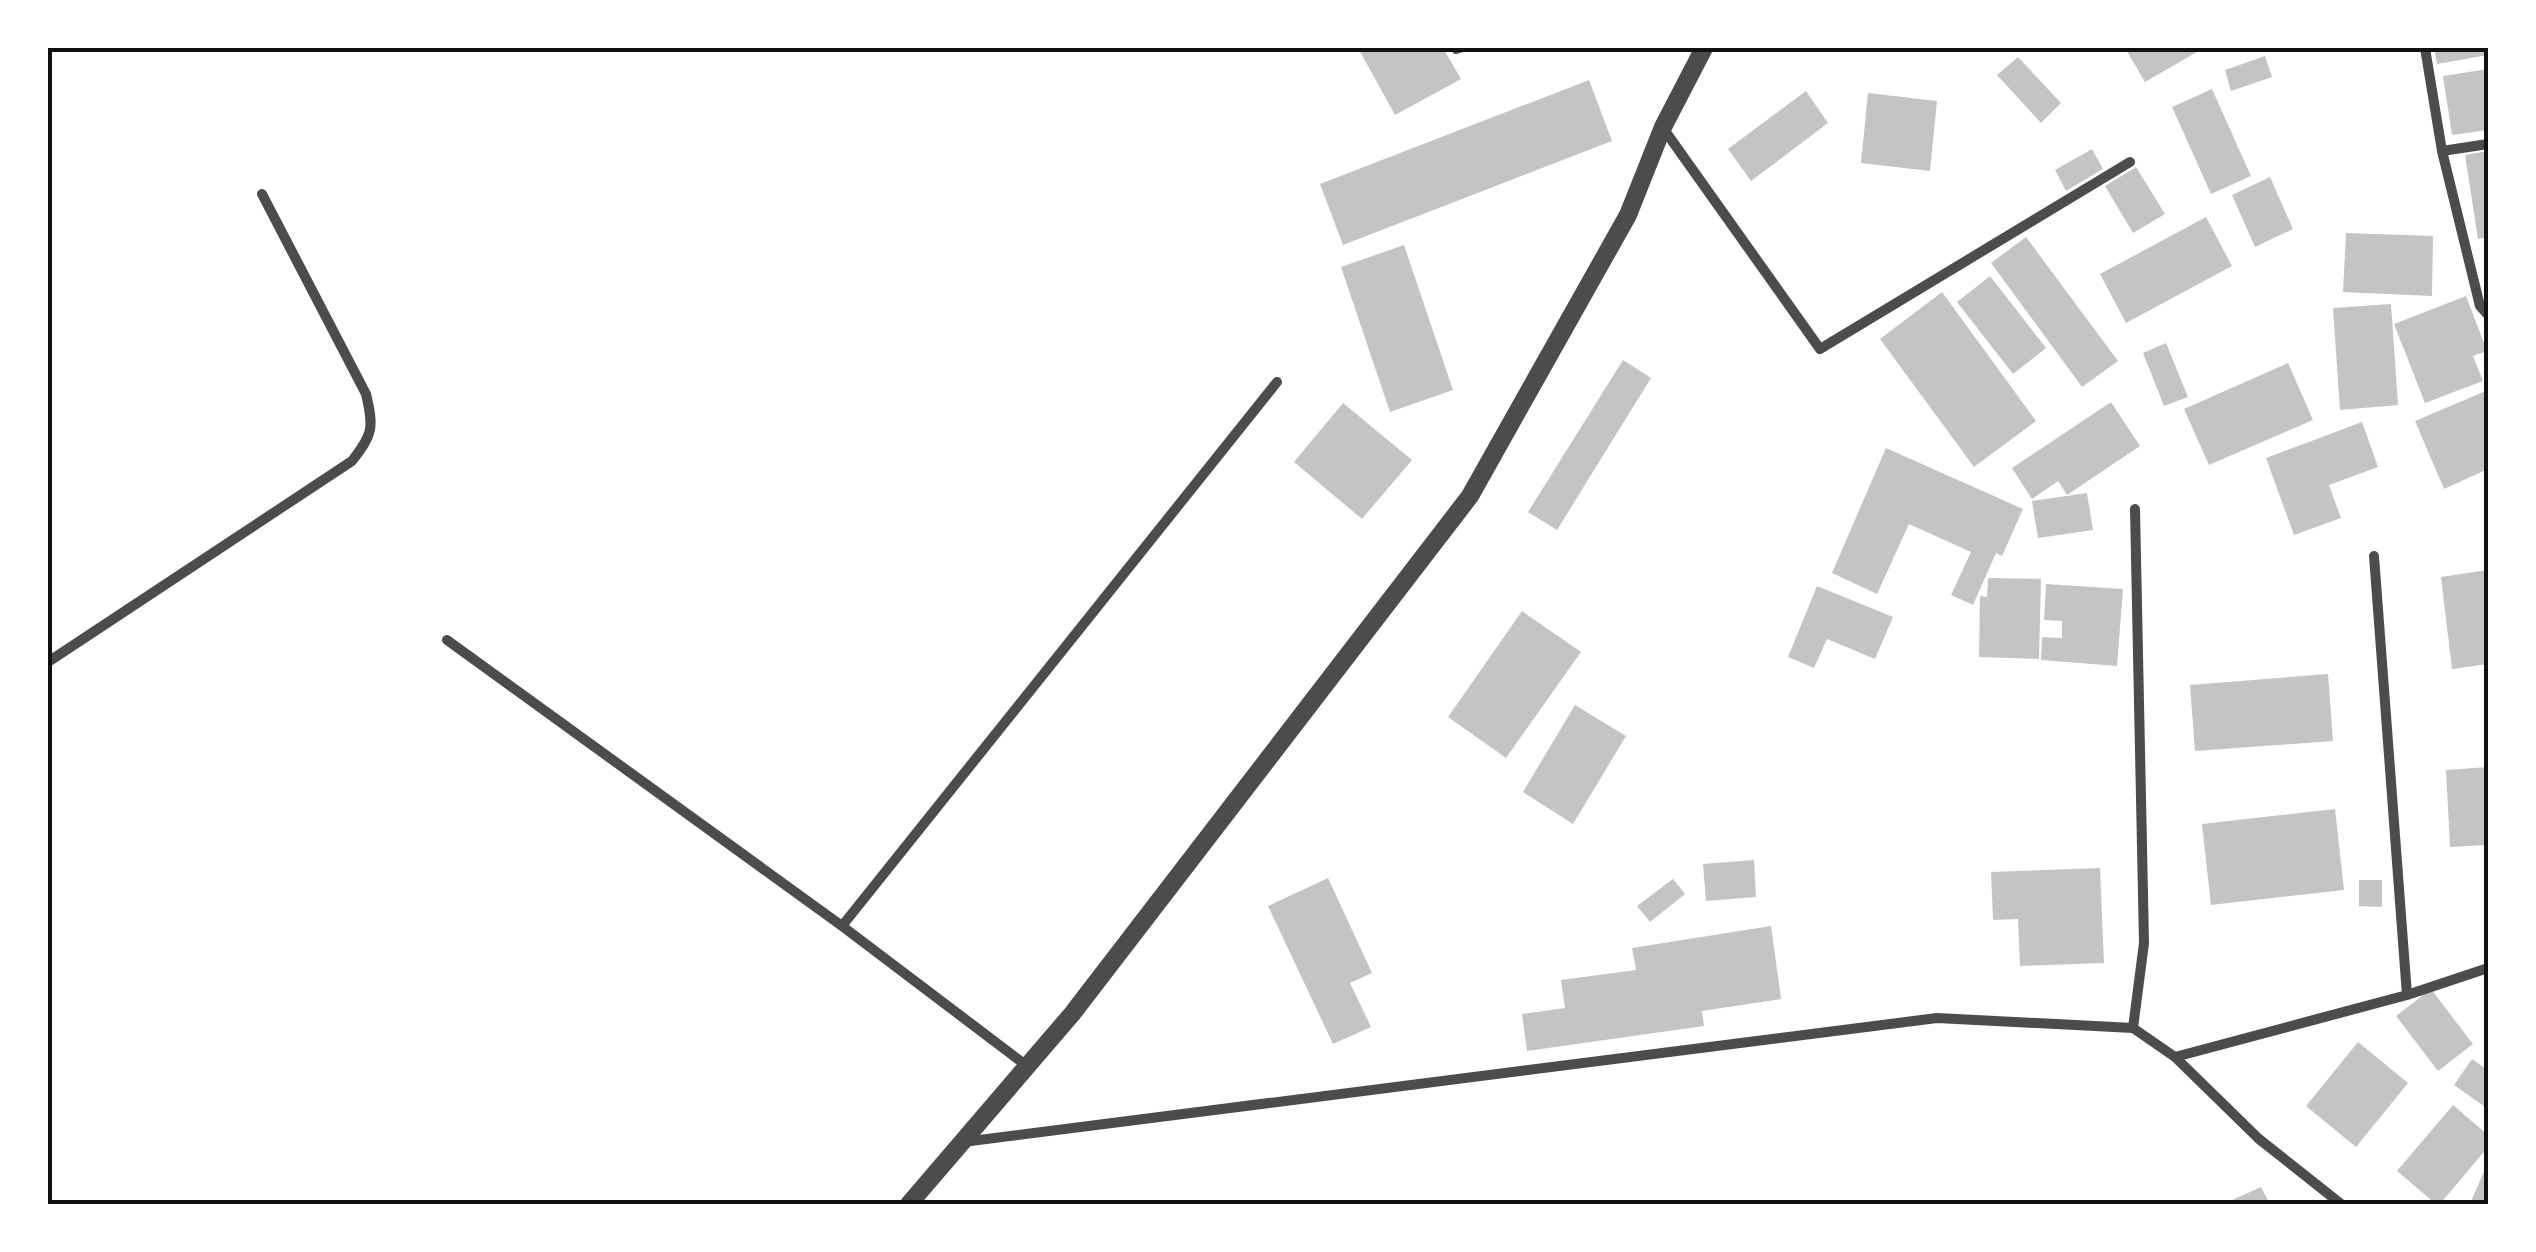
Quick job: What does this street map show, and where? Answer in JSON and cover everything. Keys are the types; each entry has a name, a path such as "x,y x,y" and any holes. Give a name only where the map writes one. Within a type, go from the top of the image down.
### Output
{"street":[{"path":"910,1204 1084,998 1470,496 1628,216 1662,127 1704,48"},
{"path":"2424,48 2442,151 2480,306 2488,315"},
{"path":"1662,127 1820,349 2130,162"},
{"path":"2442,151 2488,144"},
{"path":"48,662 352,462 366,443 372,421 366,394 262,194"},
{"path":"842,926 1277,382"},
{"path":"2133,1028 2144,943 2135,509"},
{"path":"2374,556 2407,994"},
{"path":"447,640 842,926 1027,1066"},
{"path":"2175,1058 2488,968"},
{"path":"962,1142 1936,1018 2133,1028 2175,1058 2258,1139 2341,1204"}],"building":[{"path":"1358,48 1443,48 1461,79 1395,115"},
{"path":"2125,48 2204,48 2145,82"},
{"path":"2434,48 2488,48 2488,55 2437,64"},
{"path":"2265,56 2272,77 2231,91 2225,70"},
{"path":"2018,57 2061,103 2041,123 1997,75"},
{"path":"2488,69 2488,130 2452,135 2443,76"},
{"path":"1589,80 1612,141 1343,245 1320,184"},
{"path":"2212,89 2251,176 2211,194 2172,107"},
{"path":"1806,91 1828,123 1751,181 1728,149"},
{"path":"1868,93 1937,101 1930,171 1861,163"},
{"path":"2092,149 2103,169 2066,191 2055,170"},
{"path":"2488,151 2488,237 2478,239 2465,155"},
{"path":"2136,167 2165,214 2133,233 2105,186"},
{"path":"2270,177 2293,229 2255,247 2232,195"},
{"path":"2206,217 2232,266 2126,323 2100,274"},
{"path":"2346,233 2433,236 2432,296 2343,292"},
{"path":"2026,237 2118,361 2082,387 1991,263"},
{"path":"1404,245 1453,390 1390,412 1341,267"},
{"path":"1990,276 2046,348 2013,374 1957,302"},
{"path":"1942,292 2036,421 1974,467 1880,339"},
{"path":"2466,296 2487,351 2473,356 2483,381 2425,403 2394,324"},
{"path":"2391,304 2398,405 2340,410 2333,308"},
{"path":"2166,343 2188,397 2164,406 2143,353"},
{"path":"1623,360 1651,378 1557,530 1528,512"},
{"path":"2288,363 2313,420 2209,465 2184,409"},
{"path":"2488,390 2488,469 2444,489 2415,421"},
{"path":"2111,402 2140,446 2067,495 2058,481 2032,499 2012,468"},
{"path":"1343,403 1412,460 1362,519 1294,462"},
{"path":"2362,422 2378,467 2329,485 2341,518 2294,535 2266,458"},
{"path":"1886,448 2023,509 2002,556 1996,553 1973,605 1951,595 1971,552 1909,524 1877,594 1832,573"},
{"path":"2087,493 2093,530 2038,538 2032,501"},
{"path":"2488,570 2488,664 2452,669 2441,577"},
{"path":"1988,578 2041,579 2039,659 1979,657 1980,596 1987,597"},
{"path":"2046,584 2123,589 2117,666 2041,660 2042,637 2062,638 2062,621 2044,620"},
{"path":"1817,586 1893,617 1875,659 1827,639 1814,668 1788,657"},
{"path":"1522,611 1581,652 1506,758 1448,717"},
{"path":"2328,674 2333,741 2195,751 2190,685"},
{"path":"1575,705 1626,736 1573,824 1523,792"},
{"path":"2488,767 2488,845 2450,847 2446,770"},
{"path":"2335,809 2344,890 2211,905 2202,824"},
{"path":"1754,860 1756,897 1706,901 1703,864"},
{"path":"2100,868 2104,963 2020,966 2018,919 1993,920 1991,872"},
{"path":"1328,878 1372,973 1350,983 1371,1027 1333,1044 1268,906"},
{"path":"1673,879 1685,894 1650,922 1637,906"},
{"path":"2359,880 2382,880 2382,907 2359,906"},
{"path":"1771,926 1781,999 1702,1011 1704,1026 1527,1051 1522,1014 1565,1008 1561,980 1636,970 1632,948"},
{"path":"2431,989 2473,1044 2438,1071 2396,1016"},
{"path":"2358,1042 2408,1083 2356,1147 2306,1106"},
{"path":"2472,1059 2488,1070 2488,1109 2454,1085"},
{"path":"2453,1105 2488,1135 2488,1147 2436,1204 2397,1171"},
{"path":"2488,1162 2488,1204 2470,1204"},
{"path":"2261,1187 2270,1204 2223,1204"}]}
